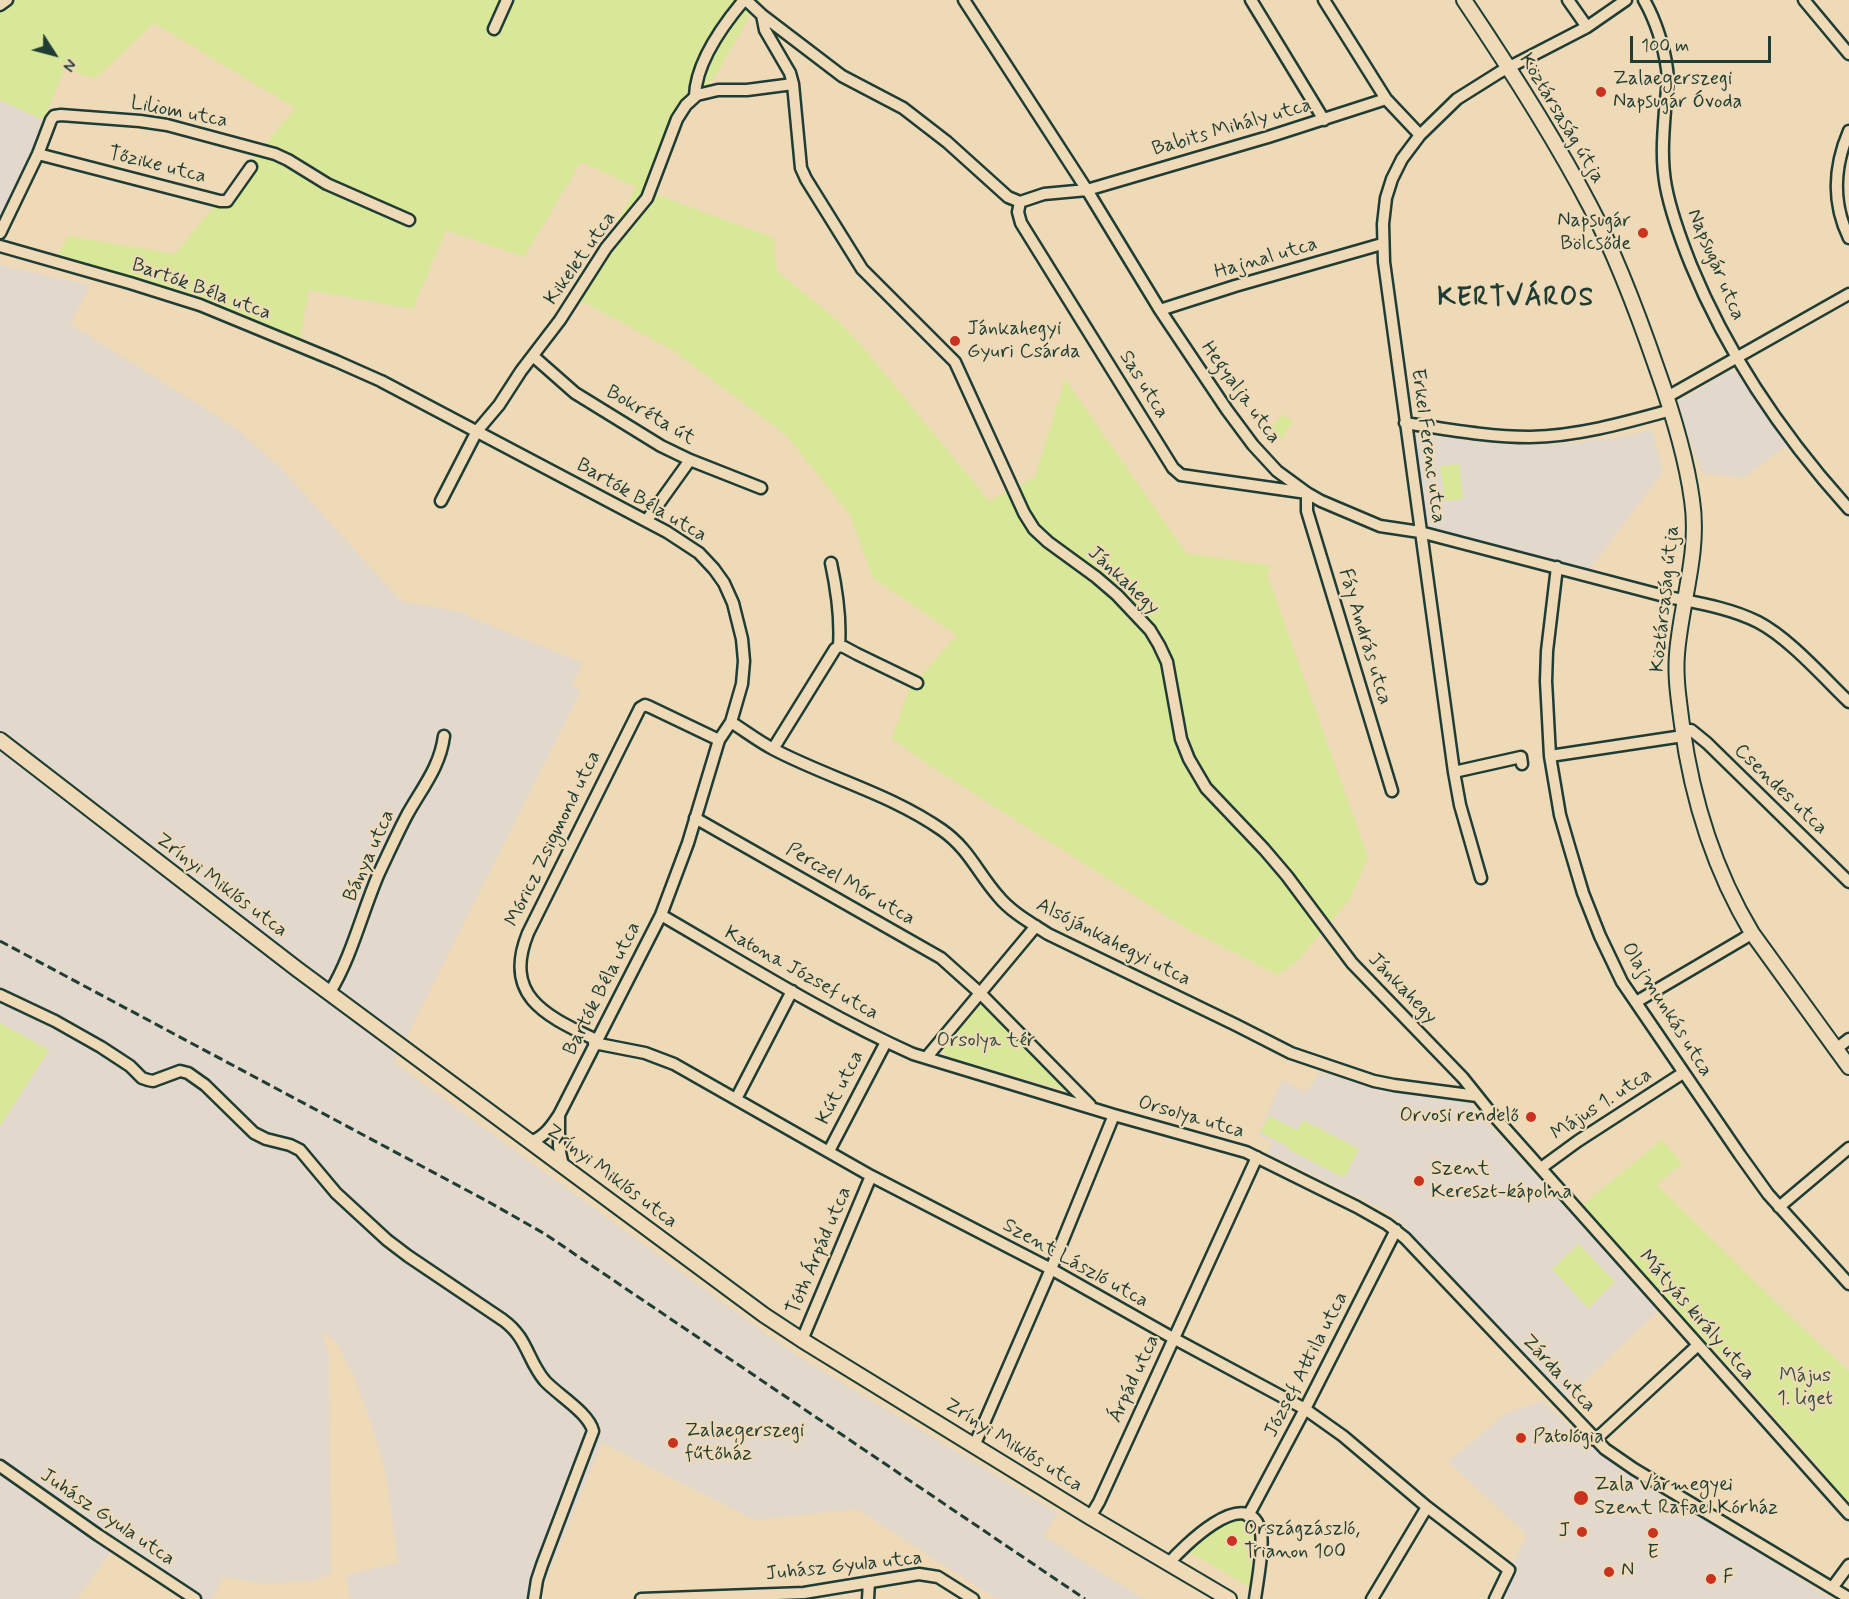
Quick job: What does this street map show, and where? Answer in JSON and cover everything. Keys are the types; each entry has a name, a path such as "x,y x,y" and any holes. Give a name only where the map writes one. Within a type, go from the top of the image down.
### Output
{"main road":[{"name":"Köztársaság útja","path":"1464,0 1508,67 1592,208 1636,312 1669,403 1690,490 1694,517 1693,556 1677,657 1678,697 1691,780 1706,838 1731,896 1752,933 1849,1067"},
{"name":"Zrínyi Miklós utca","path":"0,740 223,913 755,1308 802,1340 974,1446 1229,1599"}],"street":[{"path":"0,5 7,0"},
{"path":"494,28 507,0"},
{"path":"745,0 842,76 903,108 947,142 1008,196 1020,202 1044,194 1087,190"},
{"name":"Kikelet utca","path":"441,501 477,431 499,405 521,371 561,320 606,248 648,198 677,119 695,96 698,77 706,58 718,36 745,0"},
{"name":"Hegyalja utca","path":"964,0 1087,190 1160,310 1227,410 1253,445 1278,471 1307,493 1344,512 1380,526 1420,532 1701,603 1742,616 1765,627 1797,653 1849,702"},
{"path":"1251,0 1324,120"},
{"path":"1324,0 1386,99 1420,135"},
{"path":"1568,0 1587,27"},
{"name":"Erkel Ferenc utca","path":"1482,878 1460,805 1454,772 1382,244 1383,213 1389,188 1402,159 1420,135 1457,99 1508,67 1587,27 1626,0"},
{"name":"Napsugár utca","path":"1644,0 1656,28 1667,69 1662,148 1666,189 1680,237 1696,278 1713,313 1761,397 1812,466 1849,509"},
{"path":"1804,0 1849,54"},
{"name":"Jánkahegy","path":"762,15 765,30 790,73 801,168 862,269 955,362 1024,513 1034,529 1117,595 1150,630 1167,662 1181,739 1189,759 1206,788 1287,876 1352,963 1477,1096"},
{"path":"695,96 718,90 747,90 792,84"},
{"name":"Babits Mihály utca","path":"1087,190 1324,120 1386,99"},
{"name":"Liliom utca","path":"0,233 38,154 51,120 54,116 61,115 167,125 275,154 327,184 409,220"},
{"path":"1849,131 1840,158 1837,187 1840,214 1849,238"},
{"name":"Tőzike utca","path":"38,154 220,201 227,201 250,167"},
{"name":"Sas utca","path":"1020,202 1018,212 1021,223 1173,468 1182,475 1307,493"},
{"name":"Hajnal utca","path":"1160,310 1234,286 1382,244"},
{"name":"Bartók Béla utca","path":"0,246 200,305 381,381 647,520 679,539 707,561 720,576 733,603 742,639 744,673 740,695 731,722 719,740 688,843 661,915 559,1115"},
{"path":"1405,423 1491,435 1539,436 1570,434 1611,427 1669,403 1738,358 1849,294"},
{"name":"Bokréta út","path":"533,356 575,393 649,439 690,460 761,488"},
{"path":"647,520 690,460"},
{"name":"Fáy András utca","path":"1307,493 1307,511 1392,791"},
{"path":"773,749 839,646 841,624 831,563"},
{"name":"Olajmunkás utca","path":"1557,567 1547,651 1546,681 1550,756 1560,815 1583,893 1610,958 1683,1073 1763,1187 1849,1284"},
{"path":"839,646 844,646 917,684"},
{"name":"Móricz Zsigmond utca","path":"595,1042 557,1021 528,994 519,969 521,952 528,933 640,708 645,705 650,706 719,740"},
{"name":"Alsójánkahegyi utca","path":"731,722 773,749 909,810 941,829 966,851 999,897 1009,907 1048,934 1236,1024 1291,1053 1374,1081 1477,1096"},
{"name":"Csendes utca","path":"1683,733 1691,730 1707,743 1849,882"},
{"path":"1550,756 1683,733"},
{"name":"Bánya utca","path":"330,992 346,959 379,874 407,815 437,765 442,753 444,736"},
{"path":"1454,772 1521,757 1522,764"},
{"name":"Perczel Mór utca","path":"695,818 928,951 951,966 980,993"},
{"name":"Katona József utca","path":"661,915 885,1042 926,1058"},
{"path":"974,1446 1051,1269 1114,1115 926,1058 1036,926"},
{"path":"1636,1002 1752,933"},
{"path":"736,1100 792,991"},
{"path":"980,993 1092,1107"},
{"path":"0,995 55,1021 101,1047 148,1080 153,1081 180,1071 194,1076 254,1133 300,1150 336,1192 398,1249 503,1320 518,1333 541,1376 588,1420 593,1431 542,1565 534,1599"},
{"path":"1836,1049 1849,1039"},
{"name":"Szent László utca","path":"595,1042 653,1055 674,1064 870,1176 1051,1269 1305,1409 1343,1436 1426,1507 1509,1570 1495,1599"},
{"name":"Kút utca","path":"829,1151 885,1042"},
{"name":"Május 1. utca","path":"1541,1168 1578,1141 1683,1073"},
{"name":"Mátyás király utca","path":"1477,1096 1849,1514"},
{"path":"531,1142 545,1134 559,1115"},
{"path":"559,1115 558,1148 563,1166"},
{"name":"Orsolya utca","path":"1114,1115 1257,1157"},
{"path":"1779,1207 1849,1149"},
{"name":"Zárda utca","path":"1257,1157 1357,1207 1396,1230 1595,1440 1615,1456 1849,1598"},
{"name":"Árpád utca","path":"1090,1517 1099,1502 1257,1157"},
{"name":"Tóth Árpád utca","path":"802,1340 870,1176"},
{"name":"József Attila utca","path":"1248,1516 1396,1230"},
{"path":"1595,1440 1698,1346"},
{"name":"Juhász Gyula utca","path":"0,1466 195,1599"},
{"path":"1372,1599 1426,1507"},
{"path":"1168,1564 1180,1551 1216,1522 1233,1514 1248,1516 1255,1520 1261,1533 1255,1599"},
{"path":"1832,1588 1849,1565"},
{"name":"Juhász Gyula utca","path":"641,1599 804,1593 892,1577 925,1574 943,1579 973,1599"},
{"path":"868,1582 868,1599"}],"shaded area":[{"path":"0,100 44,120 0,230"},
{"path":"0,265 90,285 70,324 236,428 282,469 401,601 456,611 583,663 572,686 581,691 394,1062 772,1338 1058,1513 1044,1536 1143,1599 996,1599 857,1509 754,1520 602,1443 538,1599 350,1599 346,1575 398,1563 384,1466 369,1417 354,1377 337,1344 321,1330 329,1353 331,1573 316,1580 266,1584 223,1577 212,1599 201,1599 116,1545 77,1599 0,1599 0,1126 49,1050 0,1023"},
{"path":"1729,371 1738,374 1788,445 1743,478 1702,473 1676,403"},
{"path":"1652,430 1663,472 1587,572 1429,527 1411,433 1492,443 1531,445 1573,443"},
{"path":"1320,1072 1384,1089 1465,1098 1659,1310 1566,1399 1392,1214 1268,1153 1272,1142 1258,1135 1282,1080 1306,1092"},
{"name":"Zala Vármegyei Szent Rafael Kórház","path":"1542,1401 1590,1445 1753,1547 1831,1599 1496,1599 1527,1535 1448,1462 1506,1413"}],"green space":[{"path":"0,0 761,0 715,76 680,118 647,191 774,238 777,271 838,321 861,345 989,501 1035,477 1065,379 1186,553 1271,566 1267,574 1368,857 1350,899 1298,960 1278,975 1184,927 929,765 892,739 908,691 957,635 873,578 850,515 786,435 671,349 576,298 636,187 581,162 524,257 446,230 413,309 309,290 300,338 54,263 68,236 175,254 295,108 154,23 96,78 64,70 44,120 0,100"},
{"path":"1282,414 1293,421 1281,439 1270,430"},
{"path":"1459,464 1463,499 1445,501 1440,466"},
{"name":"Orsolya tér","path":"981,1004 1069,1088 1065,1090 946,1057 943,1050"},
{"path":"0,1023 49,1050 0,1126"},
{"path":"1269,1116 1297,1130 1303,1120 1359,1149 1344,1178 1260,1132"},
{"name":"Május 1. liget","path":"1662,1140 1682,1163 1657,1185 1849,1371 1849,1511 1823,1483 1825,1474 1710,1344 1709,1357 1581,1206"},
{"path":"1579,1244 1615,1282 1588,1308 1552,1269"},
{"path":"1238,1517 1247,1522 1254,1531 1250,1587 1187,1551 1225,1519"}],"railway":[{"path":"0,941 545,1234 1085,1599"}],"place":[{"name":"Zalaegerszegi Napsugár Óvoda","path":"1601,92"},
{"name":"Napsugár Bölcsőde","path":"1643,233"},
{"name":"Jánkahegyi Gyuri Csárda","path":"955,341"},
{"name":"Orvosi rendelő","path":"1531,1117"},
{"name":"Szent Kereszt-kápolna","path":"1419,1181"},
{"name":"Patológia","path":"1521,1438"},
{"name":"Zalaegerszegi fűtőház","path":"673,1443"},
{"name":"Zala Vármegyei Szent Rafael Kórház","path":"1581,1498"},
{"name":"J","path":"1582,1532"},
{"name":"E","path":"1653,1533"},
{"name":"Országzászló, Trianon 100","path":"1232,1541"},
{"name":"N","path":"1609,1572"},
{"name":"F","path":"1711,1579"}],"district":[{"name":"KERTVÁROS","path":"1516,300"}]}
